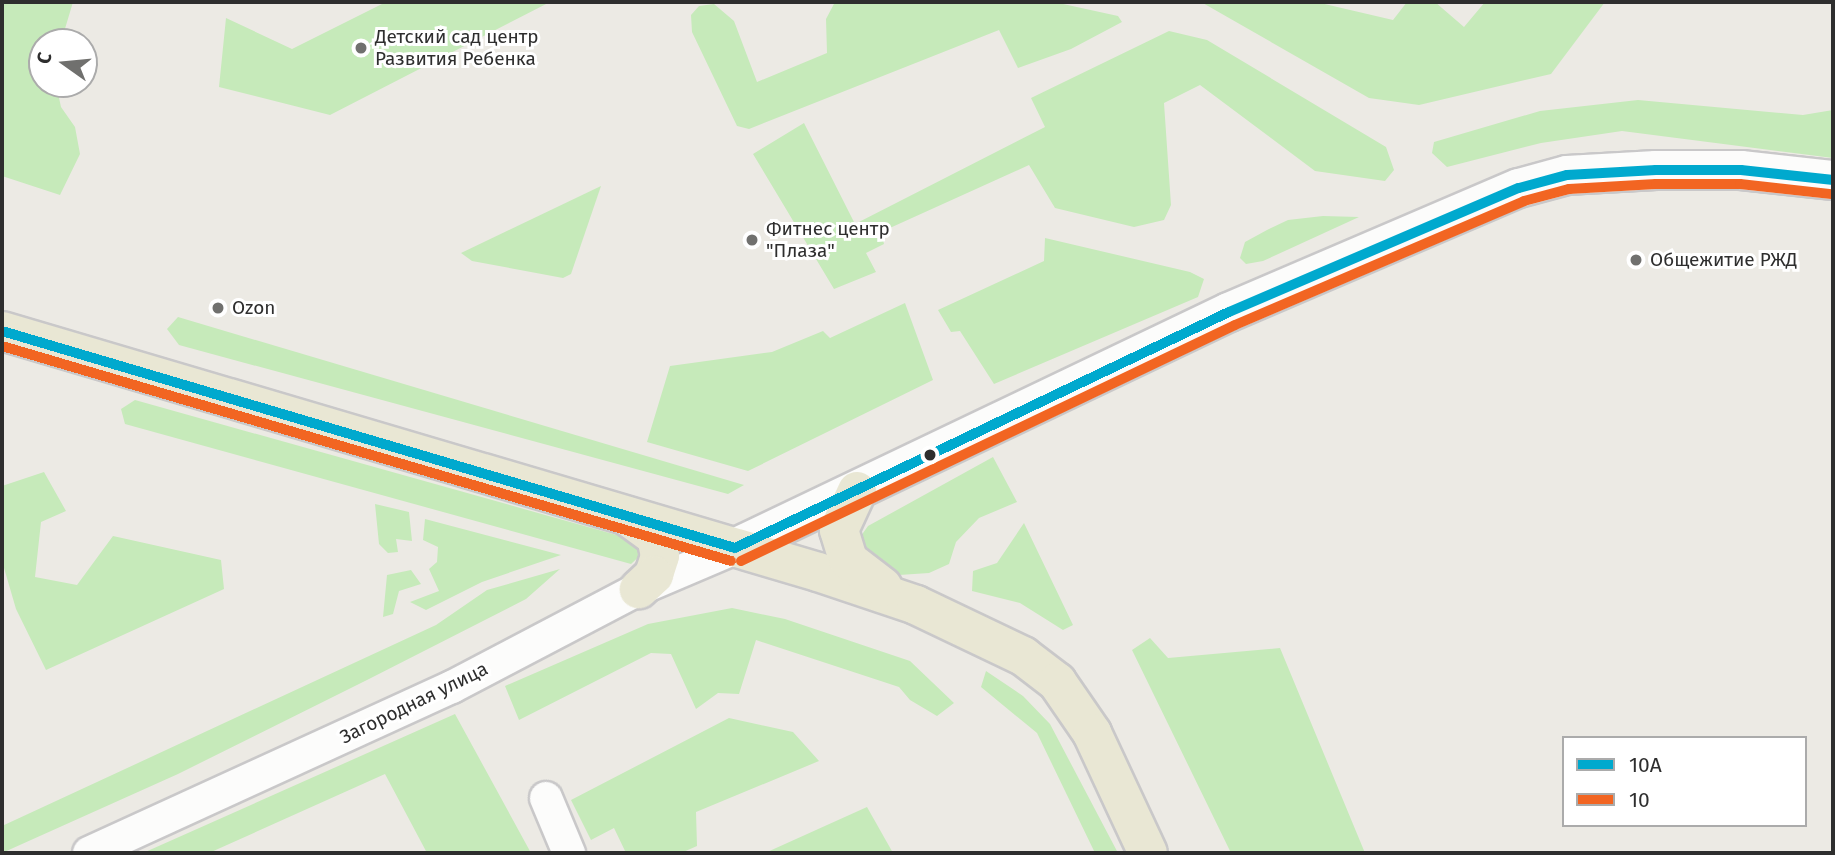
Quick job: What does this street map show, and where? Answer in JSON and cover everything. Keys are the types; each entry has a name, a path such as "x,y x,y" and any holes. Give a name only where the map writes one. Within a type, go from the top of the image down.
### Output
{"main road":[{"path":"735,548 1228,313 1519,188 1567,175 1656,170 1741,170 1833,180"},
{"path":"2,331 622,514 916,605 1023,656 1057,682 1091,733 1148,853"},
{"path":"857,491 839,530 848,560 916,605"},
{"path":"622,514 656,537 660,556 654,575 639,589"}],"street":[{"name":"Загородная улица","path":"89,853 452,687 639,589 735,548"},
{"path":"547,798 569,853"}],"green space":[{"path":"2,2 73,2 65,28 28,28 28,98 59,98 61,107 75,127 80,154 60,195 2,176"},
{"name":"Детский сад центр Развития Ребенка","path":"386,2 550,2 330,115 219,87 226,18 292,49"},
{"path":"835,2 1054,2 1118,16 1122,22 1071,49 1018,68 999,30 749,129 737,126 692,32 691,15 699,6 714,4 734,21 757,82 827,53 826,19"},
{"path":"1201,2 1316,2 1393,20 1407,2 1435,2 1464,27 1485,2 1605,2 1551,74 1419,105 1369,98"},
{"path":"1169,31 1207,40 1386,147 1394,170 1385,181 1315,171 1200,85 1164,103 1171,205 1164,220 1134,227 1055,208 1029,165 881,232 884,244 866,253 876,272 834,289 753,154 804,123 855,224 1045,127 1031,98"},
{"path":"1638,100 1803,115 1833,110 1833,158 1622,131 1541,143 1447,167 1432,153 1434,142 1540,111"},
{"path":"601,186 571,274 563,278 472,261 461,253"},
{"path":"1323,216 1359,217 1263,261 1246,264 1240,258 1245,242 1267,230 1288,220"},
{"path":"1045,238 1190,272 1204,279 1198,297 994,384 960,331 951,332 938,310 1044,261"},
{"path":"905,303 933,380 748,471 647,442 670,366 772,352 823,331 830,338"},
{"path":"178,317 744,485 728,494 179,345 167,329"},
{"path":"135,400 638,541 643,553 631,564 125,424 121,409"},
{"path":"993,457 1017,502 979,518 956,542 949,564 929,573 899,575 865,557 858,540 868,526"},
{"path":"44,472 66,511 41,522 35,577 77,585 113,536 221,560 224,589 46,670 16,609 2,561 2,486"},
{"path":"375,504 409,512 412,541 396,539 398,552 388,553 379,544"},
{"path":"425,519 561,555 482,582 426,610 410,602 439,591 429,569 437,562 438,547 423,540"},
{"path":"1024,523 1073,625 1063,630 1020,603 972,591 973,571 997,563"},
{"path":"560,569 526,599 367,680 178,774 2,853 2,826 436,625 487,590"},
{"path":"411,570 421,584 399,591 393,614 383,617 387,575"},
{"path":"732,608 785,619 910,661 954,703 937,716 910,700 899,687 756,640 739,694 718,693 696,709 671,654 651,653 519,720 505,686 648,624"},
{"path":"1150,638 1168,658 1280,648 1365,853 1231,853 1132,650"},
{"path":"986,671 1023,696 1050,724 1118,853 1095,853 1037,733 981,687"},
{"path":"455,714 531,853 427,853 385,774 209,853 143,853"},
{"path":"729,718 793,732 819,761 696,812 697,846 681,853 626,853 614,828 591,840 571,800"},
{"path":"867,807 893,853 765,853"}],"transit line":[{"name":"10А","path":"735,548 1229,312 1519,188 1567,175 1656,170 1741,170 1833,180"},
{"name":"10","path":"741,561 1235,325 1524,201 1569,189 1656,184 1740,184 1831,194"},
{"name":"10А","path":"2,331 735,548"},
{"name":"10","path":"2,346 731,561"}],"place":[{"name":"Детский сад центр Развития Ребенка","path":"361,48"},
{"name":"Фитнес центр \"Плаза\"","path":"752,240"},
{"name":"Общежитие РЖД","path":"1636,260"},
{"name":"Ozon","path":"218,308"}]}
